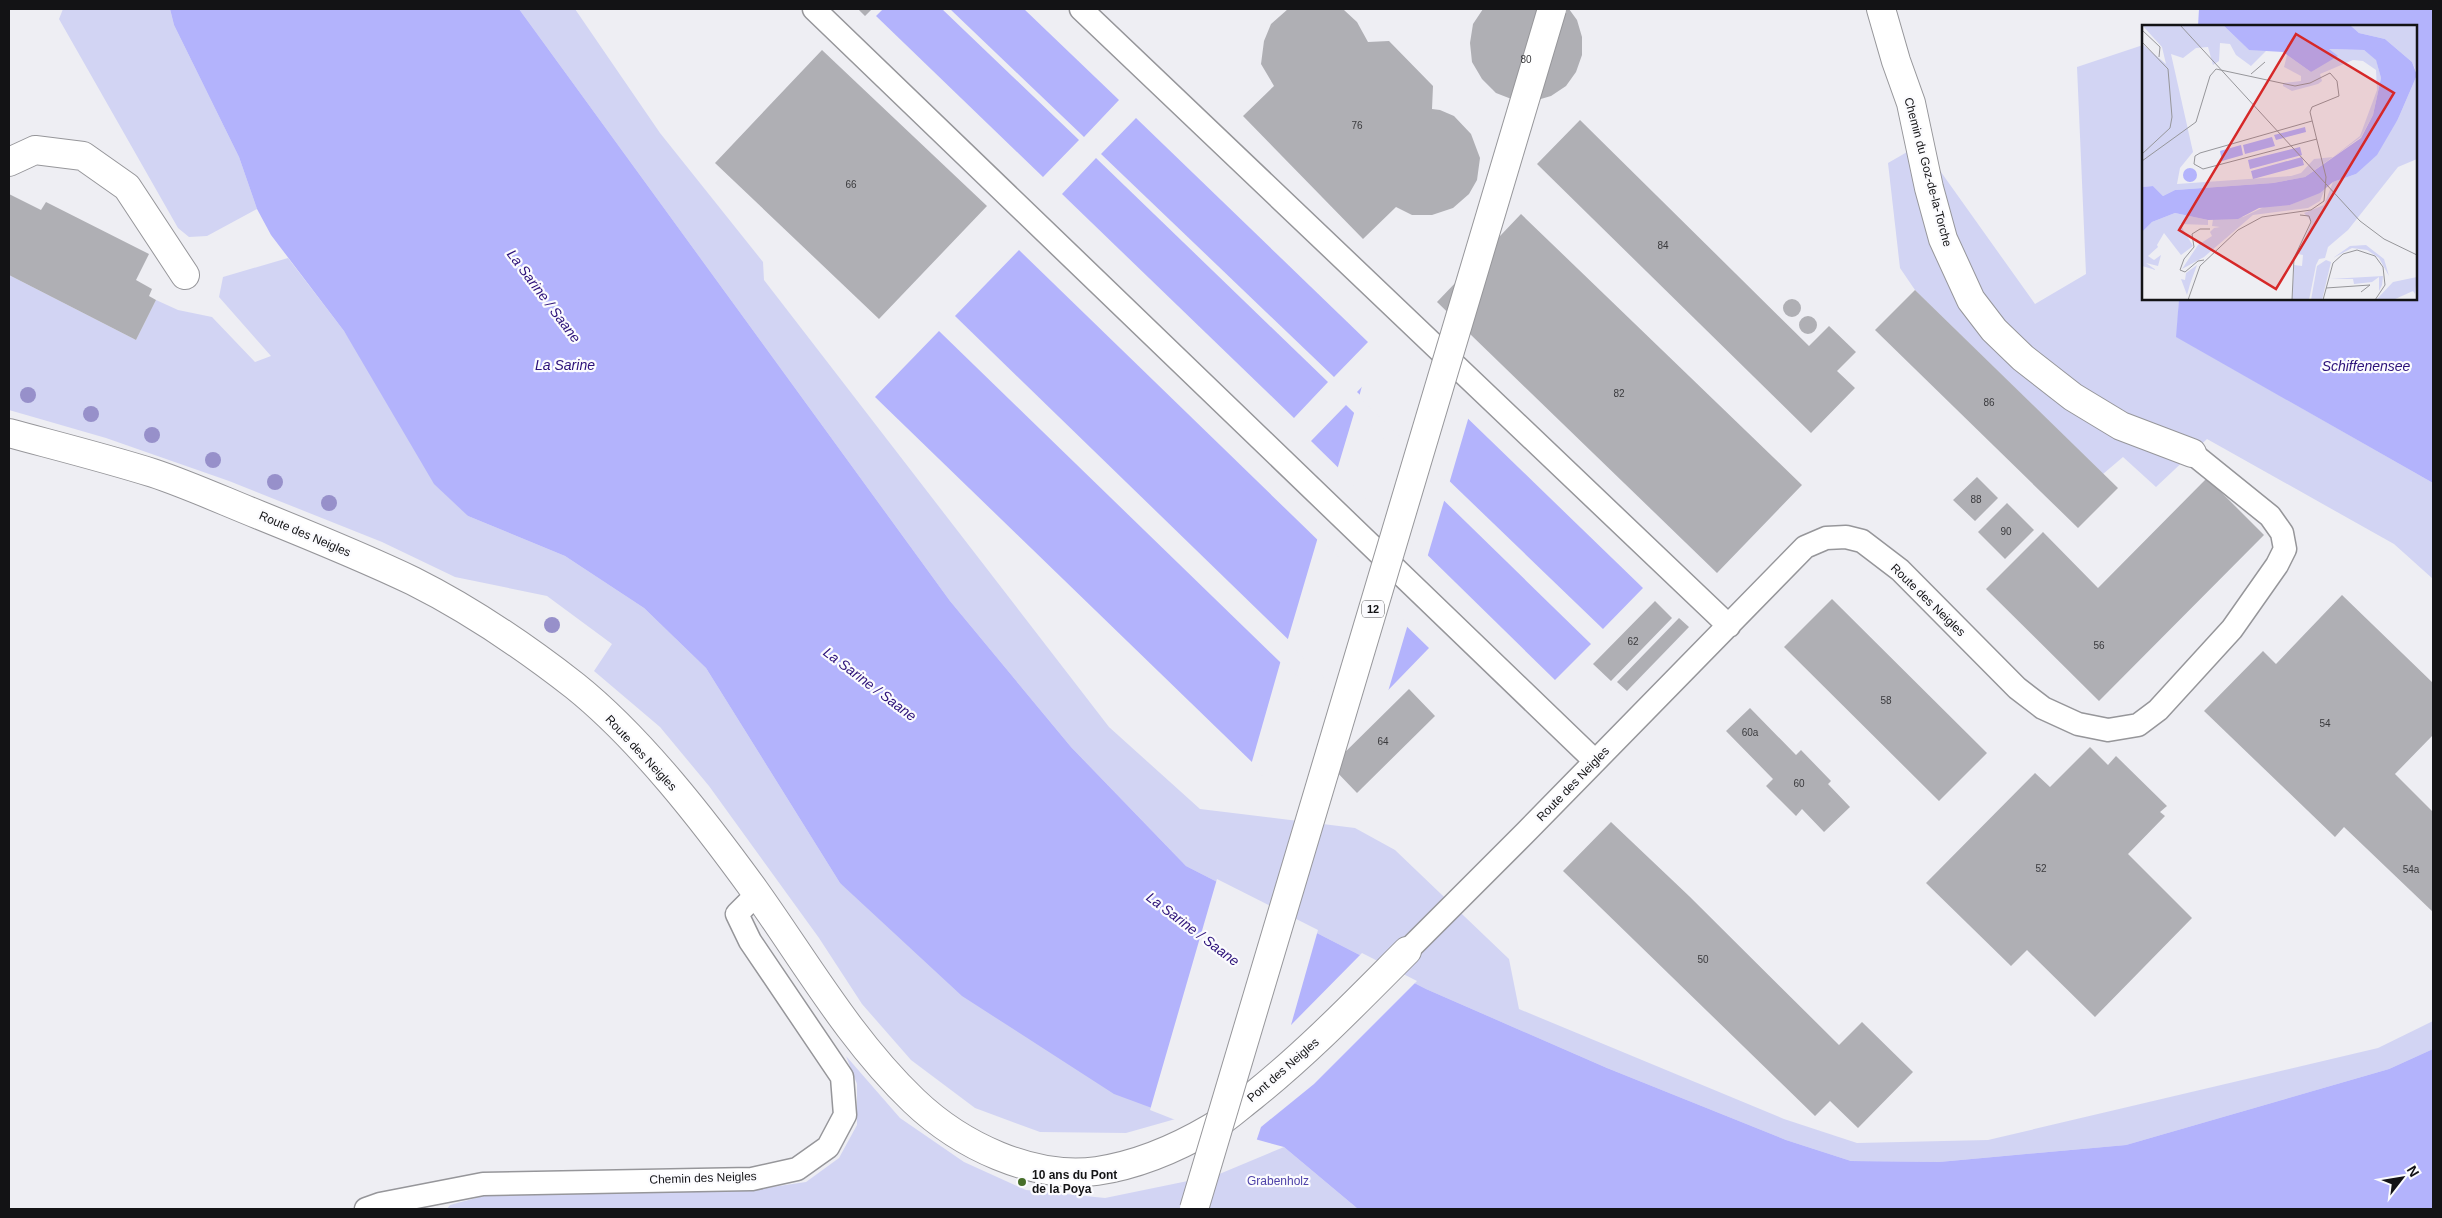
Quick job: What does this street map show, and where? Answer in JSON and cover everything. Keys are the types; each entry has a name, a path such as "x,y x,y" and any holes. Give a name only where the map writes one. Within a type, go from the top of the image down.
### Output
{"street":[{"name":"12","path":"1194,1209 1552,9"},
{"name":"Chemin du Goz-de-la-Torche","path":"1881,9 1896,61 1912,104 1929,188 1943,239 1971,300 1994,330 2024,358 2072,397 2121,426 2192,453"},
{"path":"9,162 35,150 83,156 127,187 185,275"},
{"name":"Route des Neigles","path":"9,433 154,474 325,541 416,583 498,631 576,688 624,732 705,825 757,894 856,1036 914,1102 952,1132 1000,1156 1034,1167 1068,1172 1098,1171 1168,1152"},
{"name":"Pont des Neigles","path":"1168,1152 1216,1125 1298,1060 1407,951"}],"lane":[{"path":"814,9 1595,761"},
{"path":"1081,9 1729,626"},
{"name":"Route des Neigles","path":"1407,951 1805,547 1826,538 1846,537 1862,541 1900,570 2017,688 2043,708 2078,724 2108,730 2138,725 2158,710 2232,629 2277,565 2285,549 2282,532 2270,516 2192,453"},
{"name":"Chemin des Neigles","path":"366,1209 380,1204 483,1184 752,1179 797,1169 828,1147 845,1115 842,1076 750,941 737,914 757,894"}],"green space":[{"path":"63,9 170,9 174,25 239,157 257,209 207,236 189,237 178,228 59,19"},
{"path":"519,9 575,9 660,133 763,262 764,280 1109,727 1200,809 1355,828 1395,850 1509,959 1519,1009 1784,1119 1857,1143 1988,1140 2378,1048 2433,1021 2433,1049 2389,1069 2126,1145 1939,1162 1851,1161 1786,1140 1607,1068 1426,989 1186,866 1071,747 950,601"},
{"path":"2142,45 2142,300 2179,300 2177,337 2433,483 2433,579 2394,544 2207,439 2156,487 2123,457 2103,474 1915,290 1900,268 1888,163 1921,144 2035,304 2086,274 2077,67"},
{"path":"288,258 344,331 468,516 565,556 644,608 706,668 840,883 1179,1118 1126,1133 1040,1132 975,1108 911,1060 862,1004 819,938 709,786 660,727 594,671 612,644 547,596 455,577 382,542 229,481 106,438 9,410 9,275 136,340 156,300 178,310 212,317 255,362 271,356 219,297 223,277"},
{"name":"Grabenholz","path":"846,1056 900,1118 964,1162 1026,1190 1105,1198 1217,1175 1284,1147 1358,1209 447,1209 450,1205 491,1194 567,1191 758,1189 806,1182 839,1158 857,1125 857,1084"}],"water":[{"name":"La Sarine","path":"170,9 519,9 950,601 1071,747 1186,866 1426,989 1607,1068 1786,1140 1851,1161 1939,1162 2126,1145 2389,1069 2433,1049 2433,1209 1358,1209 1284,1147 1179,1118 1114,1094 962,996 840,883 706,668 644,608 565,556 468,516 434,484 344,331 271,235 257,209 239,157 174,25"},
{"path":"883,9 942,9 1079,140 1043,177 876,16"},
{"path":"950,9 1024,9 1119,100 1084,137"},
{"name":"Schiffenensee","path":"2199,9 2433,9 2433,483 2176,337 2179,300 2417,300 2417,25 2198,25"},
{"path":"1136,118 1368,342 1334,377 1101,154"},
{"path":"1096,158 1328,382 1294,418 1062,194"},
{"path":"1019,250 1429,648 1365,714 955,316"},
{"path":"939,331 1349,729 1286,795 875,397"},
{"path":"1397,350 1643,588 1603,629 1357,392"},
{"path":"1346,405 1591,644 1555,680 1311,441"}],"pier":[{"path":"1398,347 1469,416 1449,484 1359,397 1363,382"},
{"path":"1355,410 1445,498 1427,558 1337,470"},
{"path":"1318,537 1408,624 1387,695 1365,717 1287,642"},
{"path":"1281,660 1351,727 1351,731 1285,797 1251,765"},
{"path":"1217,879 1318,930 1291,1025 1362,953 1417,981 1314,1084 1261,1127 1256,1142 1178,1121 1150,1110"}],"building":[{"path":"858,9 872,9 865,16"},
{"path":"1288,9 1344,10 1357,22 1368,42 1389,41 1433,86 1432,109 1454,116 1471,134 1480,158 1477,180 1469,194 1453,208 1432,215 1412,215 1396,207 1363,239 1243,116 1274,86 1261,64 1264,41 1271,24"},
{"path":"1483,9 1569,9 1577,20 1582,37 1582,55 1576,72 1566,86 1551,96 1534,101 1514,100 1496,93 1482,79 1472,62 1470,43 1473,24"},
{"path":"822,50 987,206 879,319 715,163"},
{"path":"1580,120 1809,346 1829,326 1856,352 1837,371 1855,388 1811,433 1537,164"},
{"path":"9,194 41,210 46,202 149,254 136,280 152,289 149,296 156,300 136,340 9,275"},
{"path":"1521,214 1802,485 1717,573 1437,302"},
{"path":"1915,290 2118,488 2078,528 1875,330"},
{"path":"1788,299 1796,299 1801,304 1799,315 1788,317 1783,312 1783,304"},
{"path":"1804,316 1812,316 1817,321 1815,332 1804,334 1799,329 1799,321"},
{"path":"1977,477 1998,498 1975,521 1953,500"},
{"path":"2207,478 2264,535 2099,701 1986,589 2043,532 2098,588"},
{"path":"2007,503 2034,530 2005,559 1978,532"},
{"path":"2342,595 2433,683 2433,735 2395,774 2433,812 2433,912 2344,827 2335,837 2204,711 2263,651 2276,664"},
{"path":"1832,599 1987,753 1939,801 1784,647"},
{"path":"1655,601 1672,618 1611,681 1593,664"},
{"path":"1679,618 1689,627 1627,691 1617,682"},
{"path":"1409,689 1435,716 1357,793 1331,766"},
{"path":"1750,708 1796,755 1801,750 1831,781 1828,784 1850,807 1824,832 1802,809 1796,816 1766,786 1773,779 1726,731"},
{"path":"2090,747 2108,765 2116,756 2167,806 2160,812 2165,816 2128,854 2192,918 2095,1017 2027,950 2011,966 1926,883 2035,773 2050,787"},
{"path":"1611,822 1689,896 1839,1045 1862,1022 1913,1072 1858,1128 1830,1101 1815,1116 1563,871"}],"place":[{"name":"10 ans du Pont de la Poya","path":"1022,1182"}],"water label":[{"name":"La Sarine / Saane","path":"544,296"},
{"name":"La Sarine / Saane","path":"870,684"},
{"name":"La Sarine / Saane","path":"1193,929"}]}
